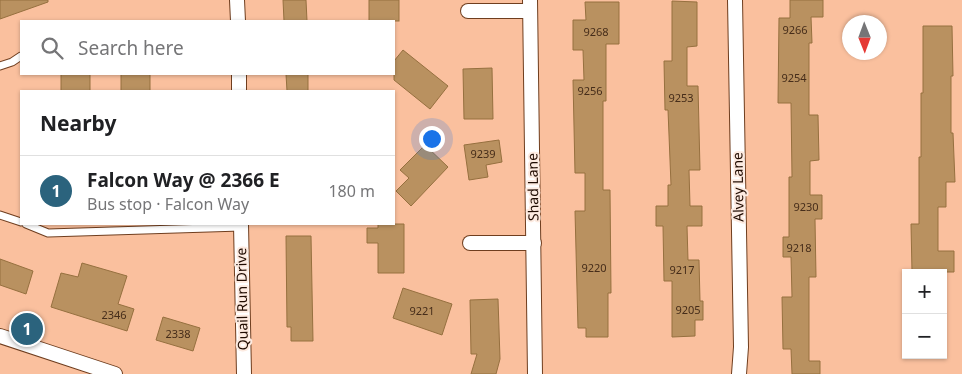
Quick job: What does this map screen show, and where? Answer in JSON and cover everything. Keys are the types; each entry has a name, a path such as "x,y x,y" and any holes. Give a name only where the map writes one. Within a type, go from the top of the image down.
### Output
{"street":[{"path":"238,0 238,20"},
{"name":"Alvey Lane","path":"735,0 741,346 739,374"},
{"path":"468,11 530,5"},
{"name":"Shad Lane","path":"530,5 535,374"},
{"path":"239,75 239,90"},
{"name":"Quail Run Drive","path":"241,225 244,374"},
{"path":"470,244 534,243"},
{"path":"0,336 116,374"}],"lane":[{"path":"0,66 20,57"},
{"path":"0,214 20,222"},
{"path":"28,225 48,233 241,225"}],"building":[{"path":"0,0 48,0 48,2 0,19"},
{"path":"283,0 306,0 307,20 284,20"},
{"path":"369,0 399,0 399,21 369,20"},
{"path":"790,0 823,0 823,17 811,17 812,43 809,43 809,115 818,115 819,160 810,161 810,195 822,195 822,219 815,219 816,277 809,277 809,361 820,361 820,374 792,374 791,349 783,349 782,297 792,297 791,257 783,257 783,237 789,237 789,177 792,177 791,103 778,103 779,18 790,18"},
{"path":"672,1 697,2 697,46 687,47 687,86 698,86 700,170 689,170 690,206 702,206 702,226 687,226 688,260 699,260 700,301 703,301 703,320 695,320 695,336 672,337 672,281 664,281 663,226 656,226 656,206 668,206 668,185 671,185 668,110 665,110 664,61 672,61"},
{"path":"585,2 619,2 619,44 606,44 606,101 603,101 603,190 610,190 611,293 608,293 608,337 586,337 586,328 578,328 575,211 585,211 585,173 575,173 573,80 584,80 583,50 573,50 573,20 586,20"},
{"path":"923,26 952,26 951,133 953,133 955,182 946,182 946,207 938,207 938,251 954,251 954,272 947,272 947,269 912,269 911,224 919,224 919,157 921,157 921,93 923,93"},
{"path":"403,50 448,86 430,109 394,80 395,60"},
{"path":"492,68 493,119 464,119 463,69"},
{"path":"61,75 90,75 90,90 61,90"},
{"path":"121,75 150,75 150,90 121,90"},
{"path":"286,75 308,75 308,90 287,90"},
{"path":"499,140 502,162 486,165 488,177 469,180 464,145"},
{"path":"425,145 448,167 411,206 396,191 409,178 400,170"},
{"path":"404,224 404,273 378,273 378,243 367,243 367,228 378,228 378,225"},
{"path":"286,236 311,236 313,341 291,341 291,327 287,327"},
{"path":"0,259 33,271 26,294 0,285"},
{"path":"82,263 127,276 118,304 134,309 127,331 51,307 61,273 78,277"},
{"path":"403,288 452,304 442,335 393,318"},
{"path":"498,299 500,359 496,374 471,374 477,354 471,354 470,300"},
{"path":"163,317 200,328 193,351 156,340"}],"place":[{"name":"Falcon Way @ 2366 E","path":"27,329"}]}
